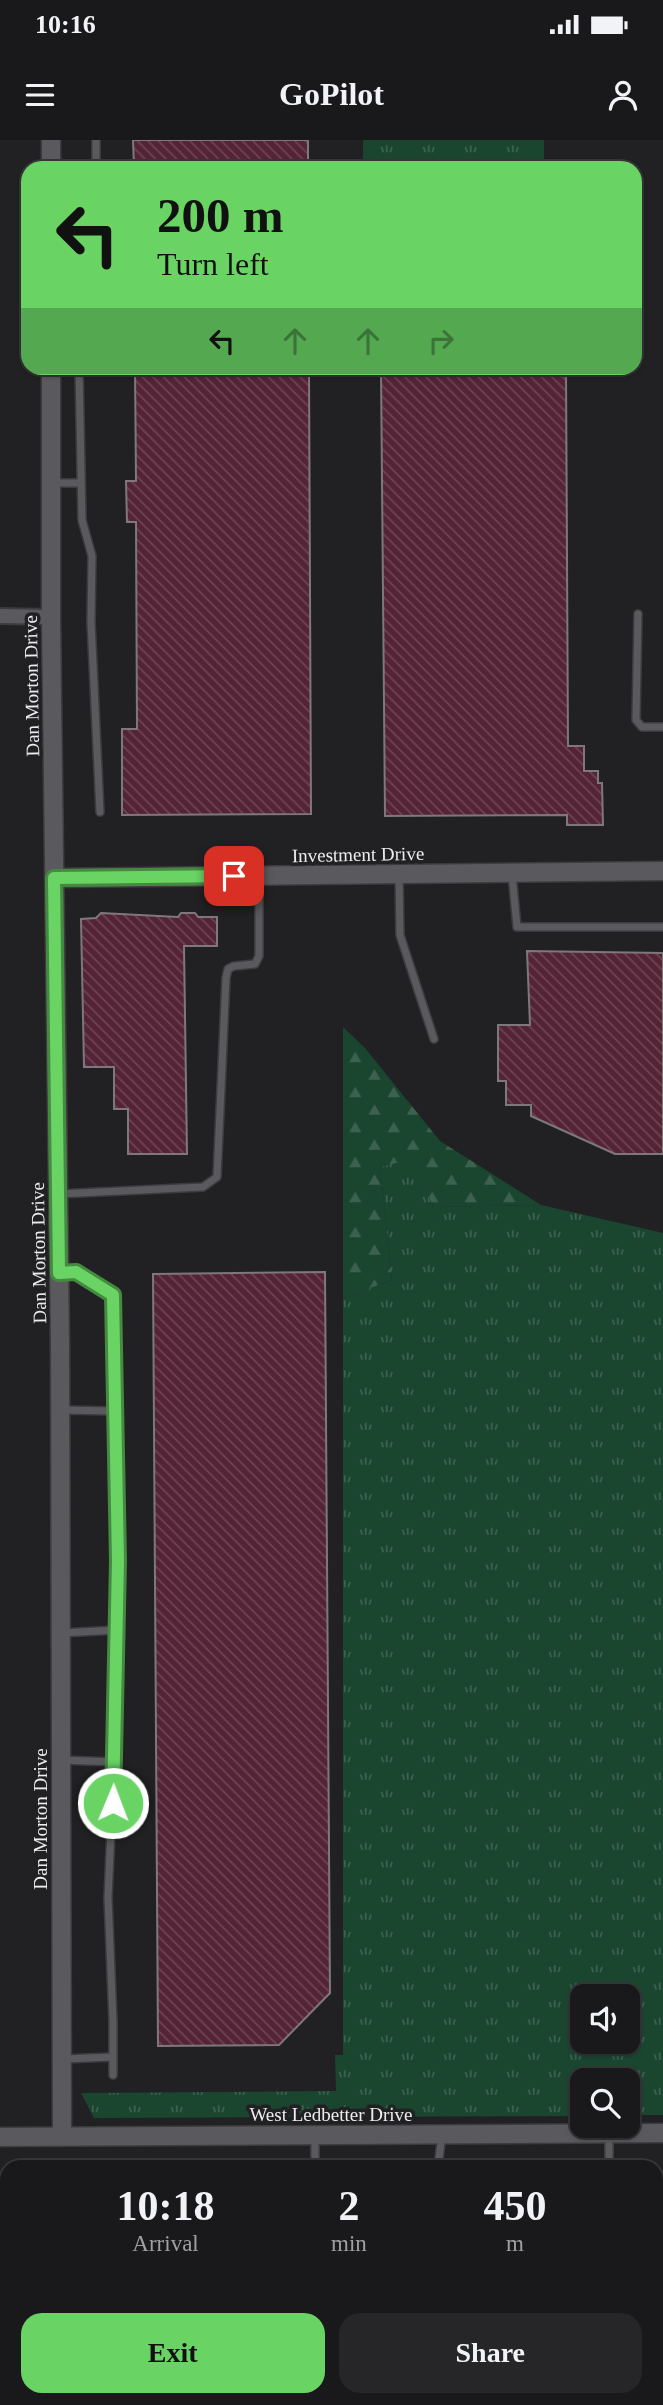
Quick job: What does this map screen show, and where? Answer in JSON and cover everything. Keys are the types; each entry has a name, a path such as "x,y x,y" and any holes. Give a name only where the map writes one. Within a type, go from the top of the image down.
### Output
{"street":[{"path":"51,140 51,161"},
{"name":"Dan Morton Drive","path":"51,375 51,617 60,1410 62,2137"},
{"path":"0,616 51,617"},
{"name":"Investment Drive","path":"54,878 663,871"},
{"name":"West Ledbetter Drive","path":"0,2137 570,2133"},
{"name":"West Ledbetter Drive","path":"640,2133 663,2133"}],"lane":[{"path":"96,140 96,161"},
{"path":"79,375 82,520 92,556 91,622 100,812"},
{"path":"51,483 81,483"},
{"path":"638,614 636,720 642,727 663,727"},
{"path":"512,873 517,927 663,927"},
{"path":"399,874 400,935 434,1039"},
{"path":"58,1194 203,1187 217,1177 226,978 228,969 255,964 259,956 259,876"},
{"path":"59,1273 76,1272 113,1295 118,1561 108,1898 113,2075"},
{"path":"60,1410 114,1411"},
{"path":"60,1633 117,1630"},
{"path":"61,1760 114,1762"},
{"path":"62,2060 113,2057"},
{"path":"439,2160 442,2134"},
{"path":"315,2135 315,2160"},
{"path":"609,2138 609,2160"}],"green space":[{"path":"363,140 544,140 544,161 363,161"},
{"path":"343,1027 365,1048 440,1141 541,1205 433,1207 412,1159 380,1167 392,1280 343,1298"},
{"path":"412,1158 433,1207 541,1205 663,1233 663,2115 640,2115 640,2068 570,2068 570,2116 94,2118 81,2093 336,2091 335,2055 343,2055 343,1298 392,1280 380,1167"}],"building":[{"path":"133,140 308,140 308,161 134,161"},
{"path":"135,375 309,375 311,814 122,815 122,729 137,729 136,522 127,522 126,481 136,481"},
{"path":"381,375 566,375 568,746 584,746 584,771 598,771 598,783 602,783 603,825 567,825 567,815 385,816"},
{"path":"101,913 178,917 181,913 195,913 198,917 217,917 217,946 184,946 187,1154 128,1154 128,1109 114,1109 114,1067 84,1067 81,919 96,918"},
{"path":"527,951 663,953 663,1154 615,1154 531,1116 531,1105 506,1105 506,1081 498,1081 498,1025 530,1025"},
{"path":"325,1272 330,1993 279,2045 158,2046 153,1274"}],"route":[{"path":"113,1803 118,1561 113,1295 76,1272 59,1273 54,878 234,876"}]}
